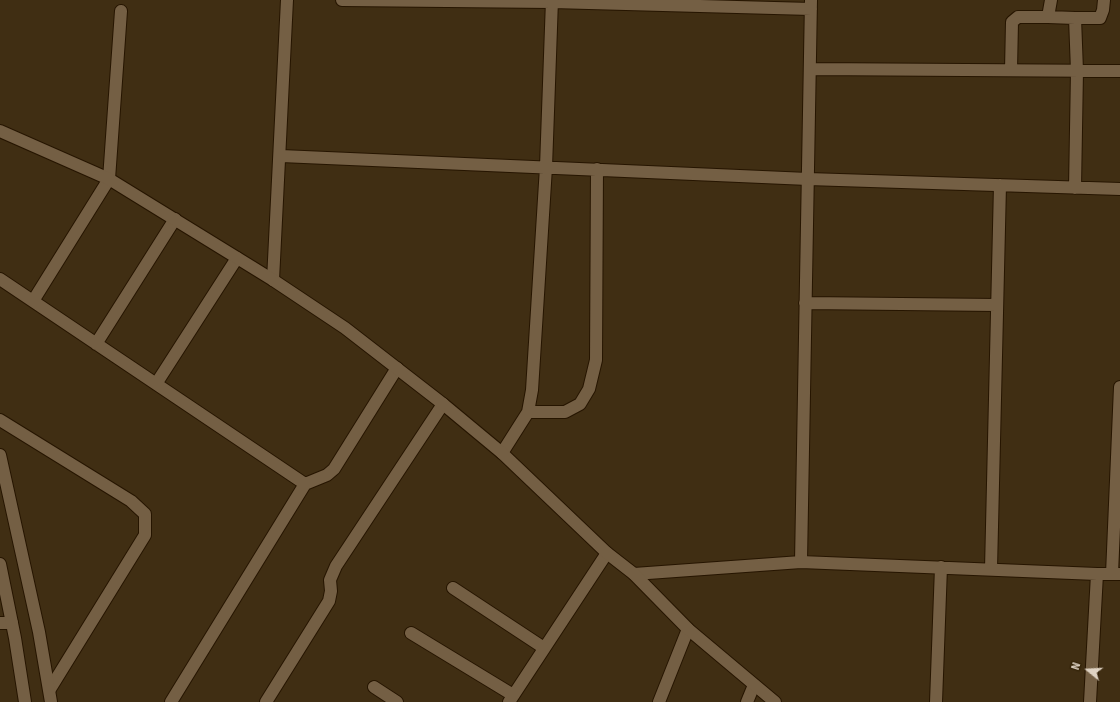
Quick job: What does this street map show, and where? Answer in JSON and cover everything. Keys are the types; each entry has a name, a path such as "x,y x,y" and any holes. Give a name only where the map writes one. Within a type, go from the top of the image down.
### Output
{"street":[{"path":"273,280 281,156 287,0"},
{"path":"342,0 811,4 800,562"},
{"path":"1048,17 1051,0"},
{"path":"1011,70 1012,22 1018,17 1100,18 1104,0"},
{"path":"502,453 528,412 532,390 546,167 552,1"},
{"path":"33,301 109,178 121,11"},
{"path":"1075,18 1077,71 1075,188"},
{"path":"810,69 1120,71"},
{"path":"0,131 109,178 273,280 344,328 443,404 502,453 607,553 634,574 688,629 775,702"},
{"path":"281,156 808,179 1120,189"},
{"path":"528,412 565,412 580,404 589,388 596,360 596,169"},
{"path":"991,569 1000,185"},
{"path":"96,344 175,219"},
{"path":"156,384 237,258"},
{"path":"0,279 305,484"},
{"path":"805,303 997,305"},
{"path":"171,702 305,484 327,475 334,469 396,368"},
{"path":"634,574 800,562 1116,574 1120,388"},
{"path":"266,702 329,601 331,591 330,580 336,566 443,404"},
{"path":"0,420 131,500 145,514 145,535 50,689"},
{"path":"0,455 50,689 51,702"},
{"path":"411,633 511,699 607,553"},
{"path":"0,564 6,623 25,702"},
{"path":"936,702 941,567"},
{"path":"1090,702 1097,574"},
{"path":"453,588 544,648"},
{"path":"659,702 688,629"},
{"path":"747,702 754,685"},
{"path":"374,687 396,702"}]}
